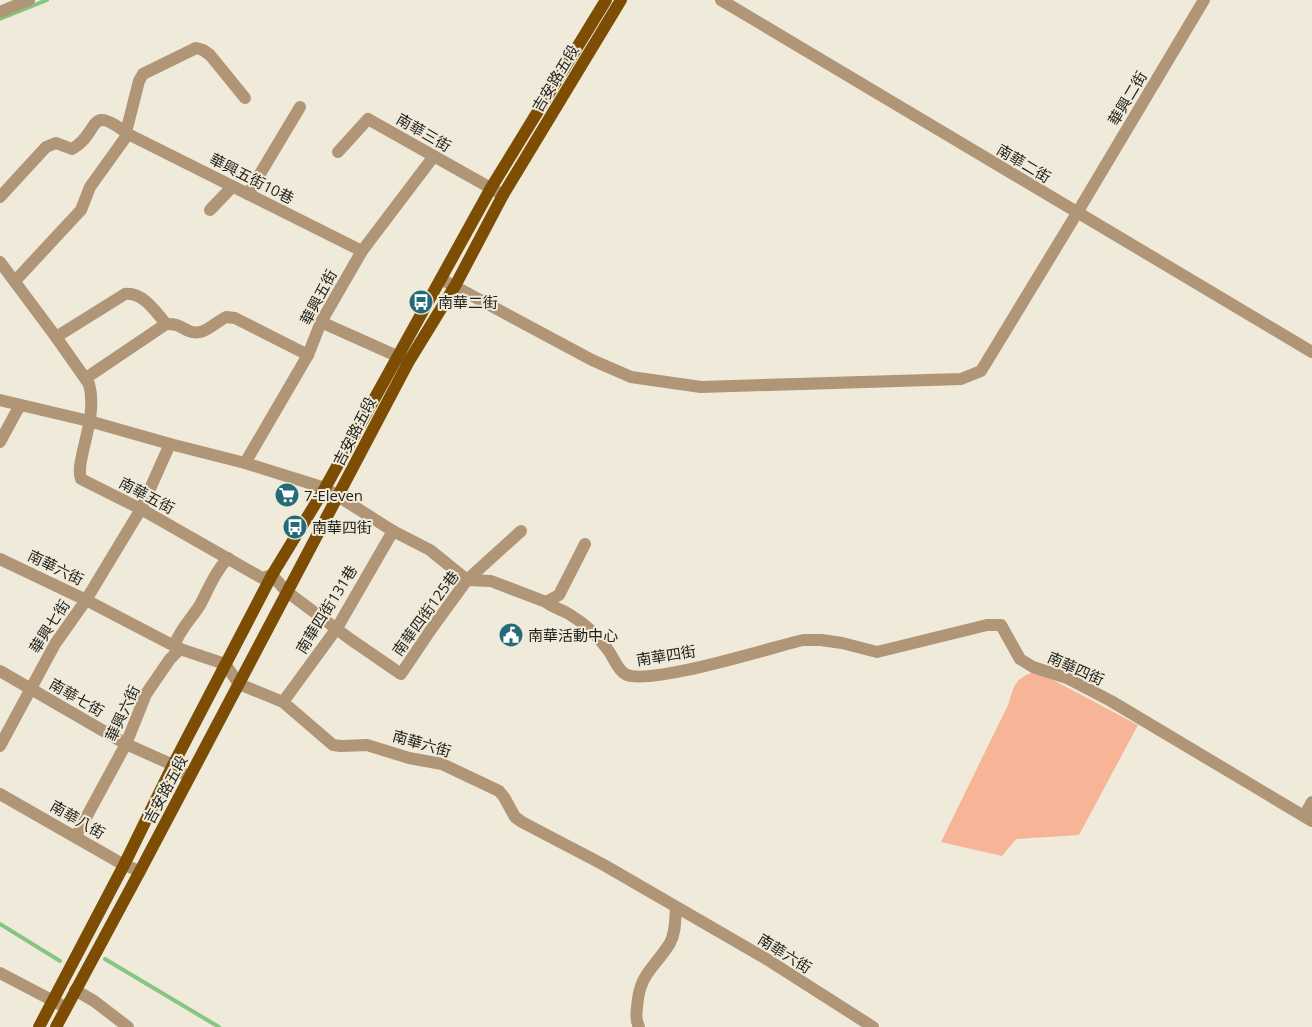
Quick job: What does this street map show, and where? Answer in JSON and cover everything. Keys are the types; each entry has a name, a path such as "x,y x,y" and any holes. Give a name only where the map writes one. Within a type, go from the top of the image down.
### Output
{"main road":[{"name":"吉安路五段","path":"56,1027 65,1007 140,872 286,591 339,495 441,279 491,188 606,0"},
{"name":"吉安路五段","path":"39,1027 124,865 172,764 272,576 403,358 455,286 503,195 621,0"}],"street":[{"path":"0,12 30,0"},
{"name":"南華二街","path":"721,0 1077,214 1312,352"},
{"name":"華興二街","path":"441,279 503,314 592,360 631,377 701,387 961,379 982,371 1204,0"},
{"path":"15,281 81,210 90,187 127,133 139,81 143,74 196,48 210,55 245,98"},
{"path":"248,194 300,107"},
{"name":"南華三街","path":"338,152 368,119 503,195"},
{"name":"華興五街10巷","path":"0,197 46,147 56,143 72,149 79,145 97,122 108,120 127,133 362,251"},
{"name":"華興五街","path":"245,463 308,355 321,322 362,251 434,156"},
{"path":"210,210 232,187"},
{"name":"南華五街","path":"0,262 86,378 91,392 90,421 80,470 81,479 141,509 262,578 272,576"},
{"path":"56,337 125,294 133,294 151,305 166,324"},
{"path":"86,378 166,324 178,324 191,332 200,332 207,330 226,317 234,318 308,355"},
{"path":"321,322 403,358"},
{"path":"0,400 90,421 245,463 325,488 339,495 392,531 430,550 467,580"},
{"path":"0,442 20,405"},
{"name":"華興七街","path":"0,746 55,644 86,600 141,509 170,444"},
{"name":"南華四街131巷","path":"283,702 337,628 392,531"},
{"name":"南華四街125巷","path":"337,628 401,674 467,580 521,531"},
{"path":"546,602 559,595 585,544"},
{"name":"南華六街","path":"0,558 180,649 225,664"},
{"name":"華興六街","path":"76,836 126,744 146,694 170,659 180,649 176,644 181,632 201,604 219,568 228,558"},
{"path":"272,576 286,591 337,628"},
{"name":"南華四街","path":"467,580 491,581 546,602 553,608 568,613 597,636 624,674 631,677 644,678 691,670 803,640 842,643 877,652 987,625 1002,625 1020,659 1032,667 1067,678 1111,701 1308,818"},
{"path":"225,664 239,684"},
{"name":"南華七街","path":"0,671 126,744 172,764 189,778"},
{"name":"南華六街","path":"239,684 283,702 333,745 367,745 409,758 435,761 492,787 504,797 515,817 522,822 604,865 768,960 873,1027"},
{"name":"南華八街","path":"0,794 124,865 140,872"},
{"path":"1308,818 1312,802"},
{"path":"639,1027 636,1014 637,994 647,971 670,942 676,908"},
{"path":"0,973 65,1007"},
{"path":"75,990 94,1001 128,1027"}],"shaded area":[{"path":"1036,671 1138,725 1079,835 1016,839 1002,856 941,842 1008,705 1016,683 1023,677"}],"waterway":[{"path":"0,19 47,0"},
{"path":"0,924 60,961"},
{"path":"105,959 219,1027"}],"place":[{"name":"南華二街","path":"421,302"},
{"name":"7-Eleven","path":"287,495"},
{"name":"南華四街","path":"295,527"},
{"name":"南華活動中心","path":"511,635"}]}
